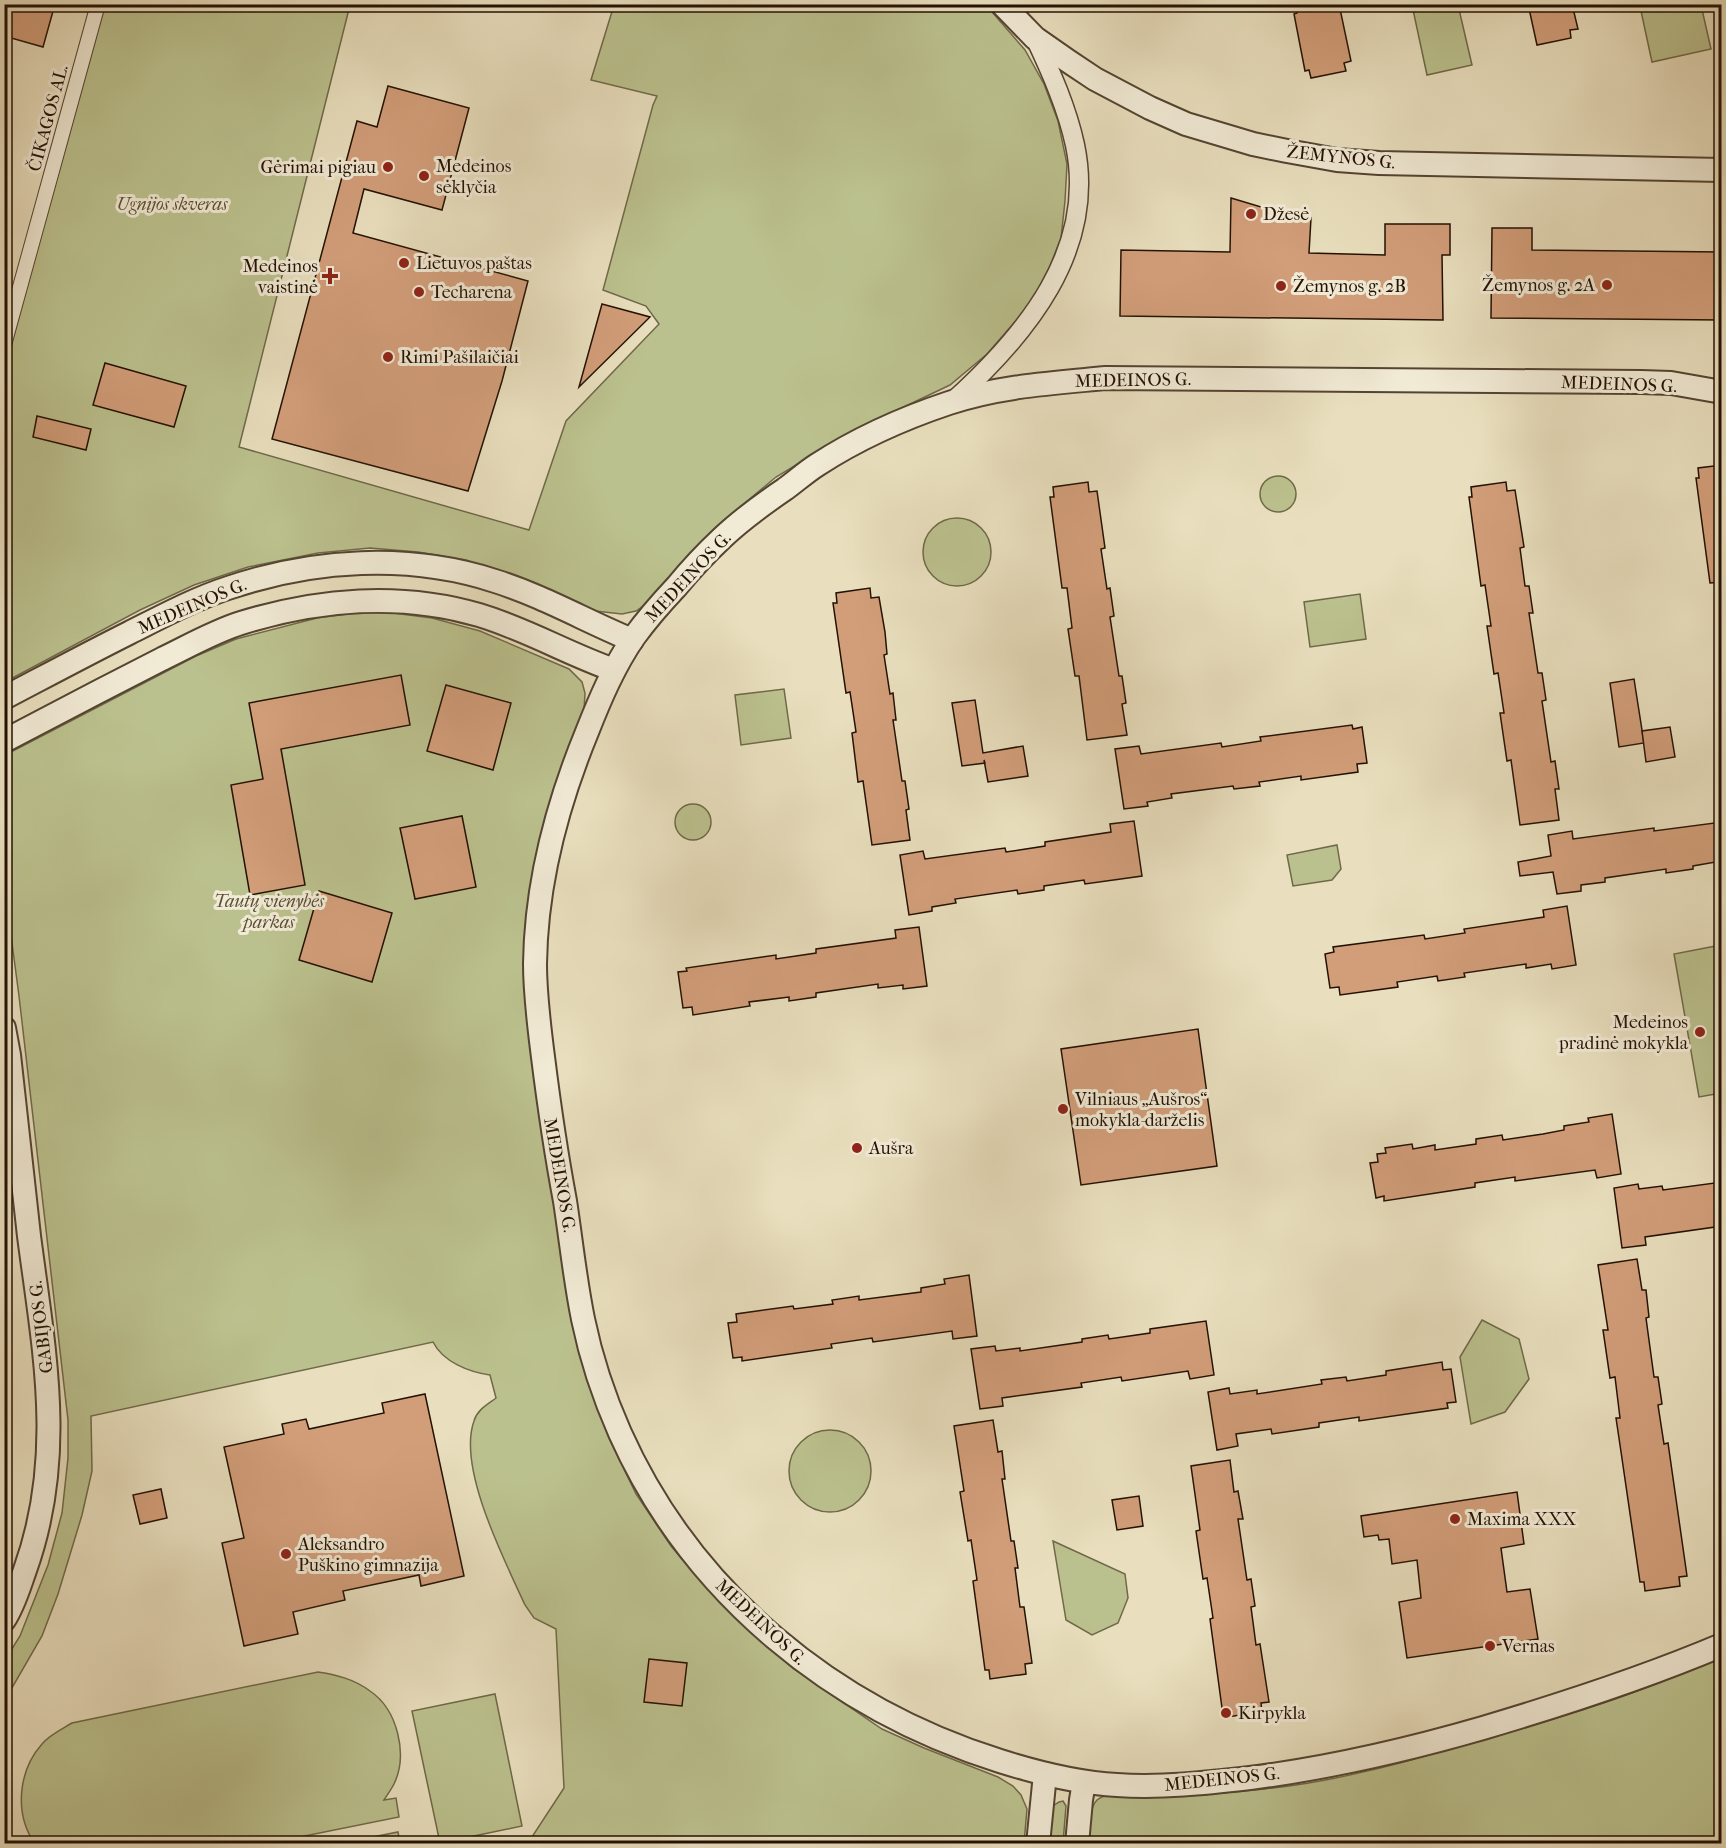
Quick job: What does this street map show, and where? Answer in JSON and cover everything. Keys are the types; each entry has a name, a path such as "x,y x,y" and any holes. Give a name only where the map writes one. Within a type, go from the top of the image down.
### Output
{"street":[{"name":"ČIKAGOS AL.","path":"4,345 98,4"},
{"name":"ŽEMYNOS G.","path":"1002,4 1035,38 1095,79 1150,108 1186,124 1287,152 1337,160 1379,163 1722,170"},
{"path":"952,402 985,372 1038,309 1060,269 1074,230 1079,184 1075,146 1053,78 1035,38"},
{"name":"MEDEINOS G.","path":"1722,392 1671,383 1641,382 1106,378 1008,388 952,402 859,441 819,464 747,515 719,540 687,574 632,640 614,670 574,762 559,811 541,900 535,963 538,1022 550,1112 584,1321 615,1422 639,1472 664,1512 720,1587 780,1643 809,1667 843,1689 915,1729 957,1748 1045,1774 1084,1782 1147,1786 1202,1783 1322,1767 1447,1738 1582,1697 1722,1645"},
{"name":"MEDEINOS G.","path":"4,698 152,621 226,588 272,575 357,563 402,563 434,567 494,580 547,600 602,628 632,640"},
{"name":"MEDEINOS G.","path":"4,741 85,698 238,624 280,613 358,601 400,601 433,605 479,615 614,670"},
{"name":"GABIJOS G.","path":"4,1028 28,1229 44,1337 49,1401 49,1453 44,1498 32,1551 4,1620"},
{"path":"1038,1844 1045,1774"},
{"path":"1077,1844 1079,1810 1084,1782"}],"green space":[{"name":"Ugnijos skveras","path":"98,5 350,5 239,447 529,530 566,421 659,324 646,306 603,290 657,96 591,80 614,5 986,5 1025,50 1044,84 1058,121 1067,164 1061,238 1031,303 987,354 950,385 847,434 776,477 713,530 649,602 636,611 622,614 595,611 466,560 418,552 370,548 318,553 248,567 194,585 140,610 5,682 5,345"},
{"path":"1412,5 1458,5 1472,65 1427,75"},
{"path":"1668,5 1701,5 1711,49 1652,62 1641,11"},
{"path":"1278,476 1291,481 1296,494 1291,507 1278,512 1265,507 1260,494 1265,481"},
{"path":"957,518 970,521 981,528 988,539 991,552 988,565 981,576 970,583 957,586 944,583 933,576 926,565 923,552 926,539 933,528 944,521"},
{"path":"1360,594 1366,639 1310,647 1304,602"},
{"name":"Tautų vienybės parkas","path":"362,612 432,618 480,631 569,669 582,682 585,693 584,711 527,1015 573,1323 587,1380 609,1438 636,1494 671,1546 704,1585 743,1625 794,1669 882,1729 998,1777 1013,1786 1021,1795 1027,1809 1024,1843 528,1843 564,1788 556,1629 534,1618 525,1605 496,1540 477,1488 470,1441 477,1414 496,1398 490,1375 457,1365 443,1355 433,1342 91,1416 92,1471 82,1515 58,1594 42,1636 5,1700 5,1660 20,1636 48,1565 62,1513 68,1458 68,1420 19,996 5,906 5,755 196,656 236,639 317,618"},
{"path":"784,689 791,738 741,745 735,695"},
{"path":"693,804 706,809 711,822 706,835 693,840 680,835 675,822 680,809"},
{"path":"1337,845 1341,869 1332,880 1293,886 1287,855"},
{"path":"1721,945 1721,1093 1699,1097 1674,954"},
{"path":"1482,1320 1519,1339 1529,1379 1505,1412 1471,1424 1460,1357"},
{"path":"830,1430 846,1433 859,1442 868,1455 871,1471 868,1487 859,1500 846,1509 830,1512 814,1509 801,1500 792,1487 789,1471 792,1455 801,1442 814,1433"},
{"path":"1053,1541 1125,1574 1128,1598 1118,1623 1092,1635 1066,1620"},
{"path":"1721,1657 1721,1843 1089,1844 1092,1809 1097,1800 1105,1796 1167,1797 1221,1793 1297,1785 1369,1771 1568,1715 1641,1690"},
{"path":"318,1672 358,1683 380,1699 388,1709 398,1734 400,1760 394,1784 384,1800 396,1798 399,1817 270,1843 35,1844 28,1832 24,1820 22,1793 28,1767 45,1741 72,1723"},
{"path":"495,1694 522,1826 440,1843 412,1711"},
{"path":"1063,1801 1066,1806 1063,1843 1050,1843 1053,1806"},
{"path":"398,1832 400,1843 343,1843"}],"building":[{"path":"10,4 55,4 43,47 4,36 4,25"},
{"path":"1296,4 1339,4 1351,61 1344,63 1346,71 1311,78 1309,70 1305,71 1294,14 1297,13"},
{"path":"1528,4 1572,4 1578,29 1570,30 1571,38 1537,45"},
{"name":"Rimi Pašilaičiai","path":"388,86 469,108 442,210 364,189 353,233 528,281 502,381 468,491 272,439 357,121 377,127"},
{"name":"Žemynos g. 2B","path":"1231,198 1291,216 1311,218 1309,253 1385,255 1385,224 1450,224 1450,255 1442,255 1443,320 1120,316 1121,250 1230,252"},
{"name":"Žemynos g. 2A","path":"1492,228 1532,228 1532,250 1722,252 1722,320 1491,318"},
{"path":"602,304 650,317 579,387"},
{"path":"105,363 186,386 174,427 93,405"},
{"path":"37,416 91,429 86,450 33,437"},
{"path":"1722,465 1722,582 1710,583 1696,478 1699,478 1698,468"},
{"path":"1088,482 1089,492 1097,491 1105,548 1101,549 1114,616 1110,617 1119,676 1122,676 1126,703 1122,704 1127,735 1087,740 1079,676 1075,676 1068,629 1072,628 1067,588 1062,588 1050,497 1054,497 1053,487"},
{"path":"1506,482 1507,491 1515,490 1524,547 1520,548 1525,586 1529,586 1533,613 1529,613 1538,673 1542,673 1546,700 1542,701 1551,762 1555,761 1559,789 1555,789 1559,820 1520,825 1511,760 1507,761 1500,713 1504,713 1498,673 1494,674 1487,626 1491,626 1485,585 1481,586 1469,497 1472,497 1471,487"},
{"path":"870,588 871,598 879,597 885,632 887,654 884,655 890,694 893,693 896,720 893,720 902,781 905,781 909,809 906,810 910,840 872,845 863,781 858,782 852,733 856,732 850,692 846,693 833,603 837,603 836,593"},
{"path":"401,675 410,725 281,749 305,885 250,895 231,785 263,779 249,703"},
{"path":"1634,679 1644,743 1619,747 1610,683"},
{"path":"446,685 511,703 493,770 427,751"},
{"path":"975,700 983,753 1023,746 1028,776 988,782 985,763 962,766 952,703"},
{"path":"1352,725 1353,729 1362,727 1367,763 1357,764 1358,772 1301,780 1301,776 1259,782 1260,786 1234,789 1233,786 1171,794 1172,798 1147,802 1148,806 1124,809 1115,749 1139,746 1141,754 1221,743 1222,747 1261,741 1260,737"},
{"path":"1670,727 1675,757 1646,762 1642,731"},
{"path":"462,816 476,887 415,899 400,828"},
{"path":"1134,821 1142,876 1085,884 1084,880 1044,886 1044,890 1018,894 1017,890 955,899 956,903 932,907 932,911 909,915 900,855 923,851 925,859 1005,848 1006,852 1045,846 1045,842 1111,832 1110,824"},
{"path":"1722,822 1722,857 1715,858 1716,862 1693,866 1693,869 1666,873 1666,869 1605,878 1605,882 1581,885 1581,891 1557,894 1553,872 1520,876 1518,862 1551,856 1548,835 1572,831 1573,839"},
{"path":"319,891 392,913 372,982 299,960"},
{"path":"1567,906 1576,965 1552,969 1551,964 1526,968 1526,964 1464,973 1465,977 1438,981 1437,976 1397,982 1398,987 1340,995 1339,987 1330,988 1325,954 1334,952 1333,947 1424,935 1425,939 1465,933 1464,929 1544,917 1543,910"},
{"path":"919,927 927,986 903,989 903,985 878,988 878,984 816,993 816,997 789,1001 789,997 749,1002 750,1006 693,1015 692,1007 683,1008 678,972 687,971 686,968 776,955 776,959 816,953 816,949 896,938 895,930"},
{"path":"1198,1029 1217,1166 1081,1185 1061,1049"},
{"path":"1612,1114 1621,1174 1597,1178 1595,1170 1515,1181 1515,1177 1475,1183 1475,1187 1384,1201 1384,1196 1376,1198 1370,1163 1378,1162 1377,1154 1386,1153 1385,1148 1412,1144 1413,1149 1435,1145 1435,1150 1476,1144 1476,1139 1502,1135 1503,1140 1564,1130 1564,1126 1589,1122 1588,1118"},
{"path":"1722,1182 1722,1226 1645,1237 1646,1245 1622,1248 1614,1188 1638,1184 1639,1189 1662,1186 1663,1190"},
{"path":"1637,1259 1642,1290 1646,1290 1649,1317 1646,1318 1654,1377 1658,1377 1662,1404 1658,1405 1664,1444 1668,1443 1687,1576 1679,1577 1680,1586 1645,1591 1644,1582 1640,1582 1616,1418 1620,1418 1615,1377 1610,1378 1603,1330 1608,1330 1598,1265"},
{"path":"969,1275 977,1336 953,1339 952,1331 873,1342 872,1338 831,1344 832,1348 742,1361 742,1357 733,1358 728,1323 737,1322 736,1314 793,1306 794,1309 833,1304 832,1300 859,1296 859,1300 921,1292 921,1288 945,1284 944,1279"},
{"path":"1206,1321 1214,1375 1190,1379 1188,1371 1122,1381 1121,1377 1081,1383 1082,1387 1002,1398 1003,1406 980,1409 971,1349 995,1346 996,1351 1020,1348 1020,1351 1082,1342 1082,1339 1108,1335 1109,1339 1150,1333 1150,1329"},
{"path":"1442,1362 1443,1370 1451,1369 1456,1402 1447,1403 1448,1408 1359,1421 1359,1417 1319,1423 1319,1427 1272,1434 1271,1429 1236,1434 1238,1446 1217,1450 1208,1392 1229,1388 1230,1394 1257,1390 1257,1394 1322,1384 1321,1380 1346,1377 1347,1381 1386,1375 1386,1371"},
{"name":"Aleksandro Puškino gimnazija","path":"425,1394 464,1576 421,1586 419,1575 343,1591 345,1600 293,1612 298,1634 244,1646 222,1543 244,1538 224,1447 284,1434 282,1424 306,1419 309,1429 384,1413 382,1403"},
{"path":"993,1420 998,1452 1002,1451 1005,1479 1002,1479 1011,1541 1014,1541 1018,1568 1015,1568 1020,1607 1024,1607 1032,1663 1025,1664 1026,1674 990,1679 989,1670 985,1670 973,1581 977,1580 960,1492 964,1491 954,1426"},
{"path":"1230,1460 1234,1492 1238,1491 1243,1519 1238,1519 1247,1580 1251,1579 1255,1606 1251,1607 1256,1645 1260,1644 1269,1702 1261,1703 1262,1712 1227,1717 1226,1708 1222,1708 1210,1619 1213,1618 1207,1578 1203,1579 1196,1531 1200,1530 1191,1466"},
{"path":"161,1489 167,1518 140,1524 133,1495"},
{"path":"1517,1492 1524,1544 1501,1548 1507,1592 1530,1589 1538,1639 1407,1658 1399,1602 1421,1598 1417,1560 1392,1564 1389,1539 1379,1540 1378,1535 1364,1537 1361,1516"},
{"path":"1139,1496 1143,1526 1117,1530 1112,1500"},
{"path":"649,1659 687,1663 682,1706 644,1702"}],"place":[{"name":"Gėrimai pigiau","path":"388,167"},
{"name":"Medeinos sėklyčia","path":"424,176"},
{"name":"Džesė","path":"1251,214"},
{"name":"Lietuvos paštas","path":"404,263"},
{"name":"Medeinos vaistinė","path":"330,276"},
{"name":"Žemynos g. 2A","path":"1607,285"},
{"name":"Žemynos g. 2B","path":"1281,286"},
{"name":"Techarena","path":"419,292"},
{"name":"Rimi Pašilaičiai","path":"388,357"},
{"name":"Medeinos pradinė mokykla","path":"1700,1032"},
{"name":"Vilniaus „Aušros“ mokykla-darželis","path":"1063,1109"},
{"name":"Aušra","path":"857,1148"},
{"name":"Maxima XXX","path":"1455,1519"},
{"name":"Aleksandro Puškino gimnazija","path":"286,1554"},
{"name":"Vernas","path":"1490,1646"},
{"name":"Kirpykla","path":"1226,1713"}]}
